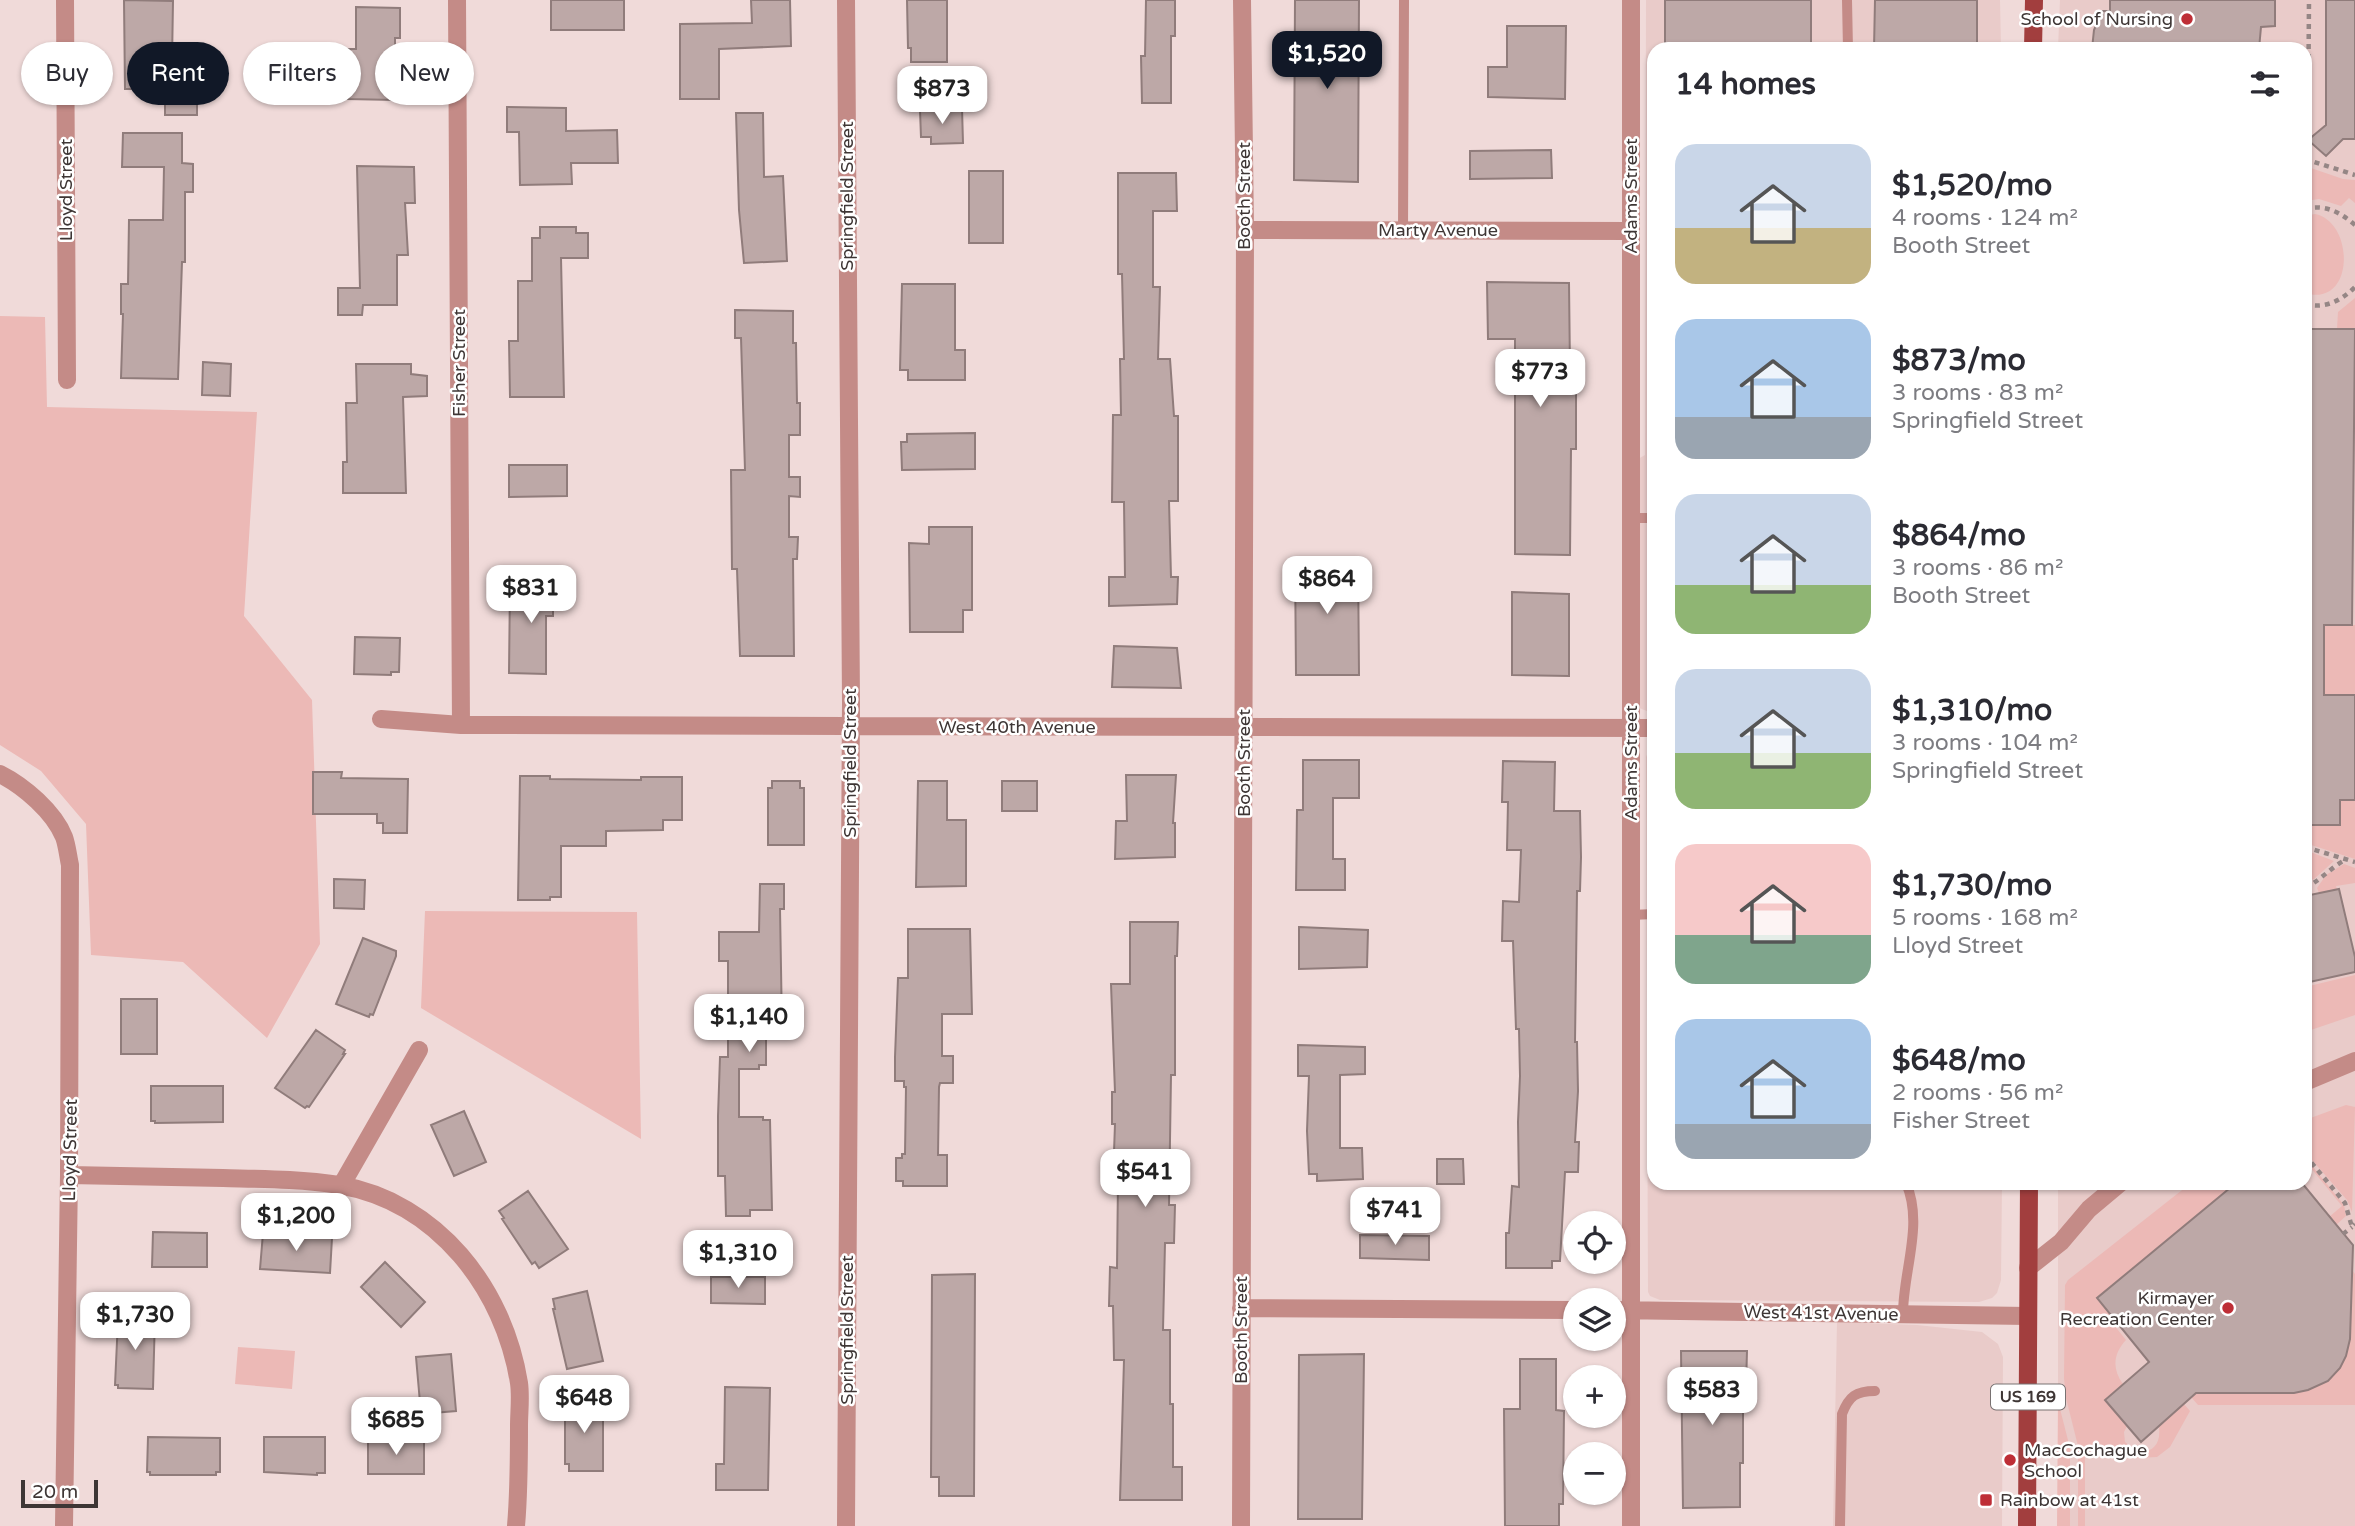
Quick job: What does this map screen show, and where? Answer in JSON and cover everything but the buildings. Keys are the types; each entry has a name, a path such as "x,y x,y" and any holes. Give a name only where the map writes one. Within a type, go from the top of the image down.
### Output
{"main road":[{"path":"2033,42 2034,0"},
{"name":"US 169","path":"2027,1526 2029,1190"}],"street":[{"name":"Lloyd Street","path":"65,0 67,380"},
{"name":"Fisher Street","path":"457,0 461,725"},
{"name":"Springfield Street","path":"846,0 851,726 846,1526"},
{"name":"Booth Street","path":"1241,1526 1245,230 1242,0"},
{"name":"Adams Street","path":"1623,1288 1631,915 1631,0"},
{"name":"Marty Avenue","path":"1245,230 1631,231"},
{"name":"West 40th Avenue","path":"381,719 461,725 1647,729"},
{"name":"Lloyd Street","path":"0,774 23,789 52,817 64,837 70,865 65,1526"},
{"path":"341,1186 419,1050"},
{"path":"2312,1079 2355,1062"},
{"path":"69,1174 295,1180 341,1186 375,1195 414,1215 443,1237 462,1255 485,1286 507,1331 519,1385 520,1480 516,1526"},
{"path":"2028,1268 2061,1242 2090,1209 2112,1190"},
{"path":"1241,1308 1563,1310"},
{"name":"West 41st Avenue","path":"1626,1310 2028,1316"},
{"name":"Adams Street","path":"1625,1351 1631,1526"}],"lane":[{"path":"1404,0 1404,230"},
{"path":"1847,0 1848,42"},
{"path":"1631,518 1647,518"},
{"path":"1631,915 1647,914"},
{"path":"1903,1314 1903,1293 1913,1240 1909,1190"},
{"path":"1840,1526 1842,1414 1848,1398 1860,1391 1875,1391"}],"path":[{"path":"2309,0 2309,42"},
{"path":"2312,161 2355,175"},
{"path":"2312,209 2329,208 2344,215 2355,225"},
{"path":"2312,306 2329,304 2344,298 2355,287"},
{"path":"2312,849 2355,862"},
{"path":"2312,885 2323,874 2345,860"},
{"path":"2312,1163 2345,1203 2353,1225 2343,1234"}],"shaded area":[{"path":"1646,0 2000,0 2001,42 1647,42 1647,711 1637,707 1638,459 1645,455"},
{"path":"2060,0 2355,0 2355,1526 2058,1526 2058,1190 2312,1190 2312,42 2058,42"},
{"path":"2312,168 2343,179 2355,180 2355,203 2349,198 2341,206 2319,199 2312,200"},
{"path":"2312,215 2328,220 2343,246 2341,277 2333,288 2321,294 2312,293"},
{"path":"2355,298 2355,329 2337,329 2338,312"},
{"path":"0,316 45,317 47,407 257,412 244,616 312,700 320,944 267,1038 183,962 91,955 86,824 41,771 0,745"},
{"path":"2324,625 2355,625 2355,695 2324,695"},
{"path":"1647,755 1647,1024 1646,757"},
{"path":"2340,800 2355,800 2355,859 2312,845 2312,825 2340,825"},
{"path":"2312,853 2334,861 2312,880"},
{"path":"2344,864 2355,868 2355,883 2336,886 2337,889 2319,893 2317,888 2326,875"},
{"path":"425,911 637,912 641,1139 421,1008"},
{"path":"2355,975 2355,1015 2312,1030 2312,985"},
{"path":"2346,1105 2355,1107 2352,1212 2347,1200 2312,1160 2312,1117"},
{"path":"2312,1166 2344,1205 2346,1216 2336,1225 2329,1217 2342,1206 2312,1170"},
{"path":"1648,1190 2002,1190 2001,1280 1997,1293 1992,1298 1979,1302 1660,1300 1650,1296"},
{"path":"2182,1190 2230,1190 2110,1320 2126,1340 2116,1356 2117,1373 2123,1384 2105,1400 2127,1426 2124,1432 2125,1442 2137,1452 2148,1451 2155,1446 2159,1438 2159,1427 2184,1404 2190,1411 2170,1447 2157,1457 2138,1458 2113,1449 2085,1449 2085,1526 2078,1526 2078,1446 2064,1378 2065,1285"},
{"path":"2352,1270 2355,1274 2355,1405 2198,1405 2191,1397 2196,1393 2294,1393 2314,1386 2329,1376 2346,1347 2351,1311"},
{"path":"1837,1322 1917,1325 1982,1332 1998,1344 2003,1357 2002,1526 1833,1526"},
{"path":"238,1347 295,1351 292,1389 235,1384"},
{"path":"2058,1401 2070,1448 2070,1526 2057,1526"}],"place":[{"name":"School of Nursing","path":"2187,19"},
{"name":"Kirmayer Recreation Center","path":"2228,1308"},
{"name":"MacCochague School","path":"2010,1460"},
{"name":"Rainbow at 41st","path":"1986,1500"}]}
